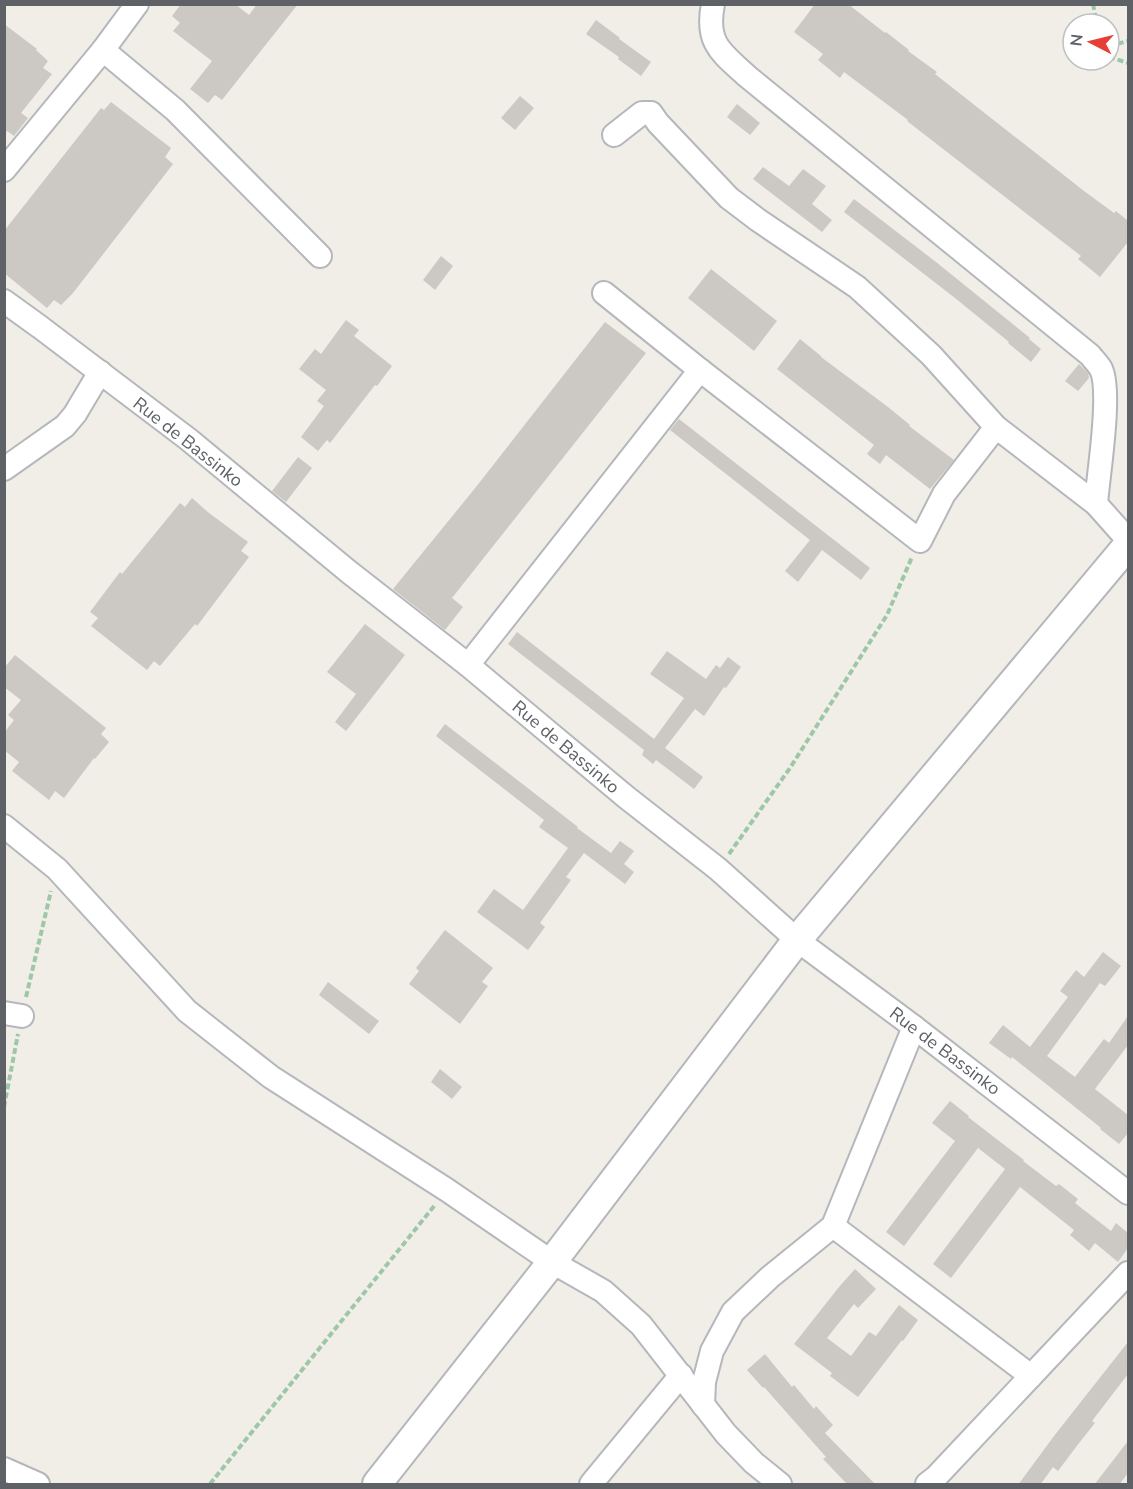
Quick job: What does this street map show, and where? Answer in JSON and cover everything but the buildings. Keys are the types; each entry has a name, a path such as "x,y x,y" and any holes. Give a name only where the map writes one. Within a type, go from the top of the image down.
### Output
{"street":[{"path":"4,170 103,50 137,4"},
{"path":"713,4 710,22 713,38 720,50 748,77 1089,354 1101,370 1105,387 1096,504"},
{"path":"103,50 174,110 320,256"},
{"path":"614,135 642,113 651,113 729,198 857,286 931,355 996,427 1096,504 1128,540"},
{"path":"604,293 920,541 944,494 996,427"},
{"name":"Rue de Bassinko","path":"4,301 188,440 349,572 468,665 626,797 718,869 797,940 914,1027 1128,1193"},
{"path":"468,665 700,370"},
{"path":"4,470 64,426 75,414 99,372"},
{"path":"377,1485 552,1262 797,940 1128,545"},
{"path":"4,826 57,868 187,1011 270,1077 447,1190 552,1262 603,1291 641,1324 726,1434 754,1463 780,1485"},
{"path":"703,1405 704,1382 712,1351 733,1312 770,1276 833,1226 914,1027"},
{"path":"833,1226 1031,1376"},
{"path":"927,1485 1128,1273"},
{"path":"591,1485 681,1375"},
{"path":"4,1469 38,1485"}],"path":[{"path":"718,869 790,768 886,615 920,541"},
{"path":"4,1107 13,1014 57,868"},
{"path":"210,1485 447,1190"}]}
